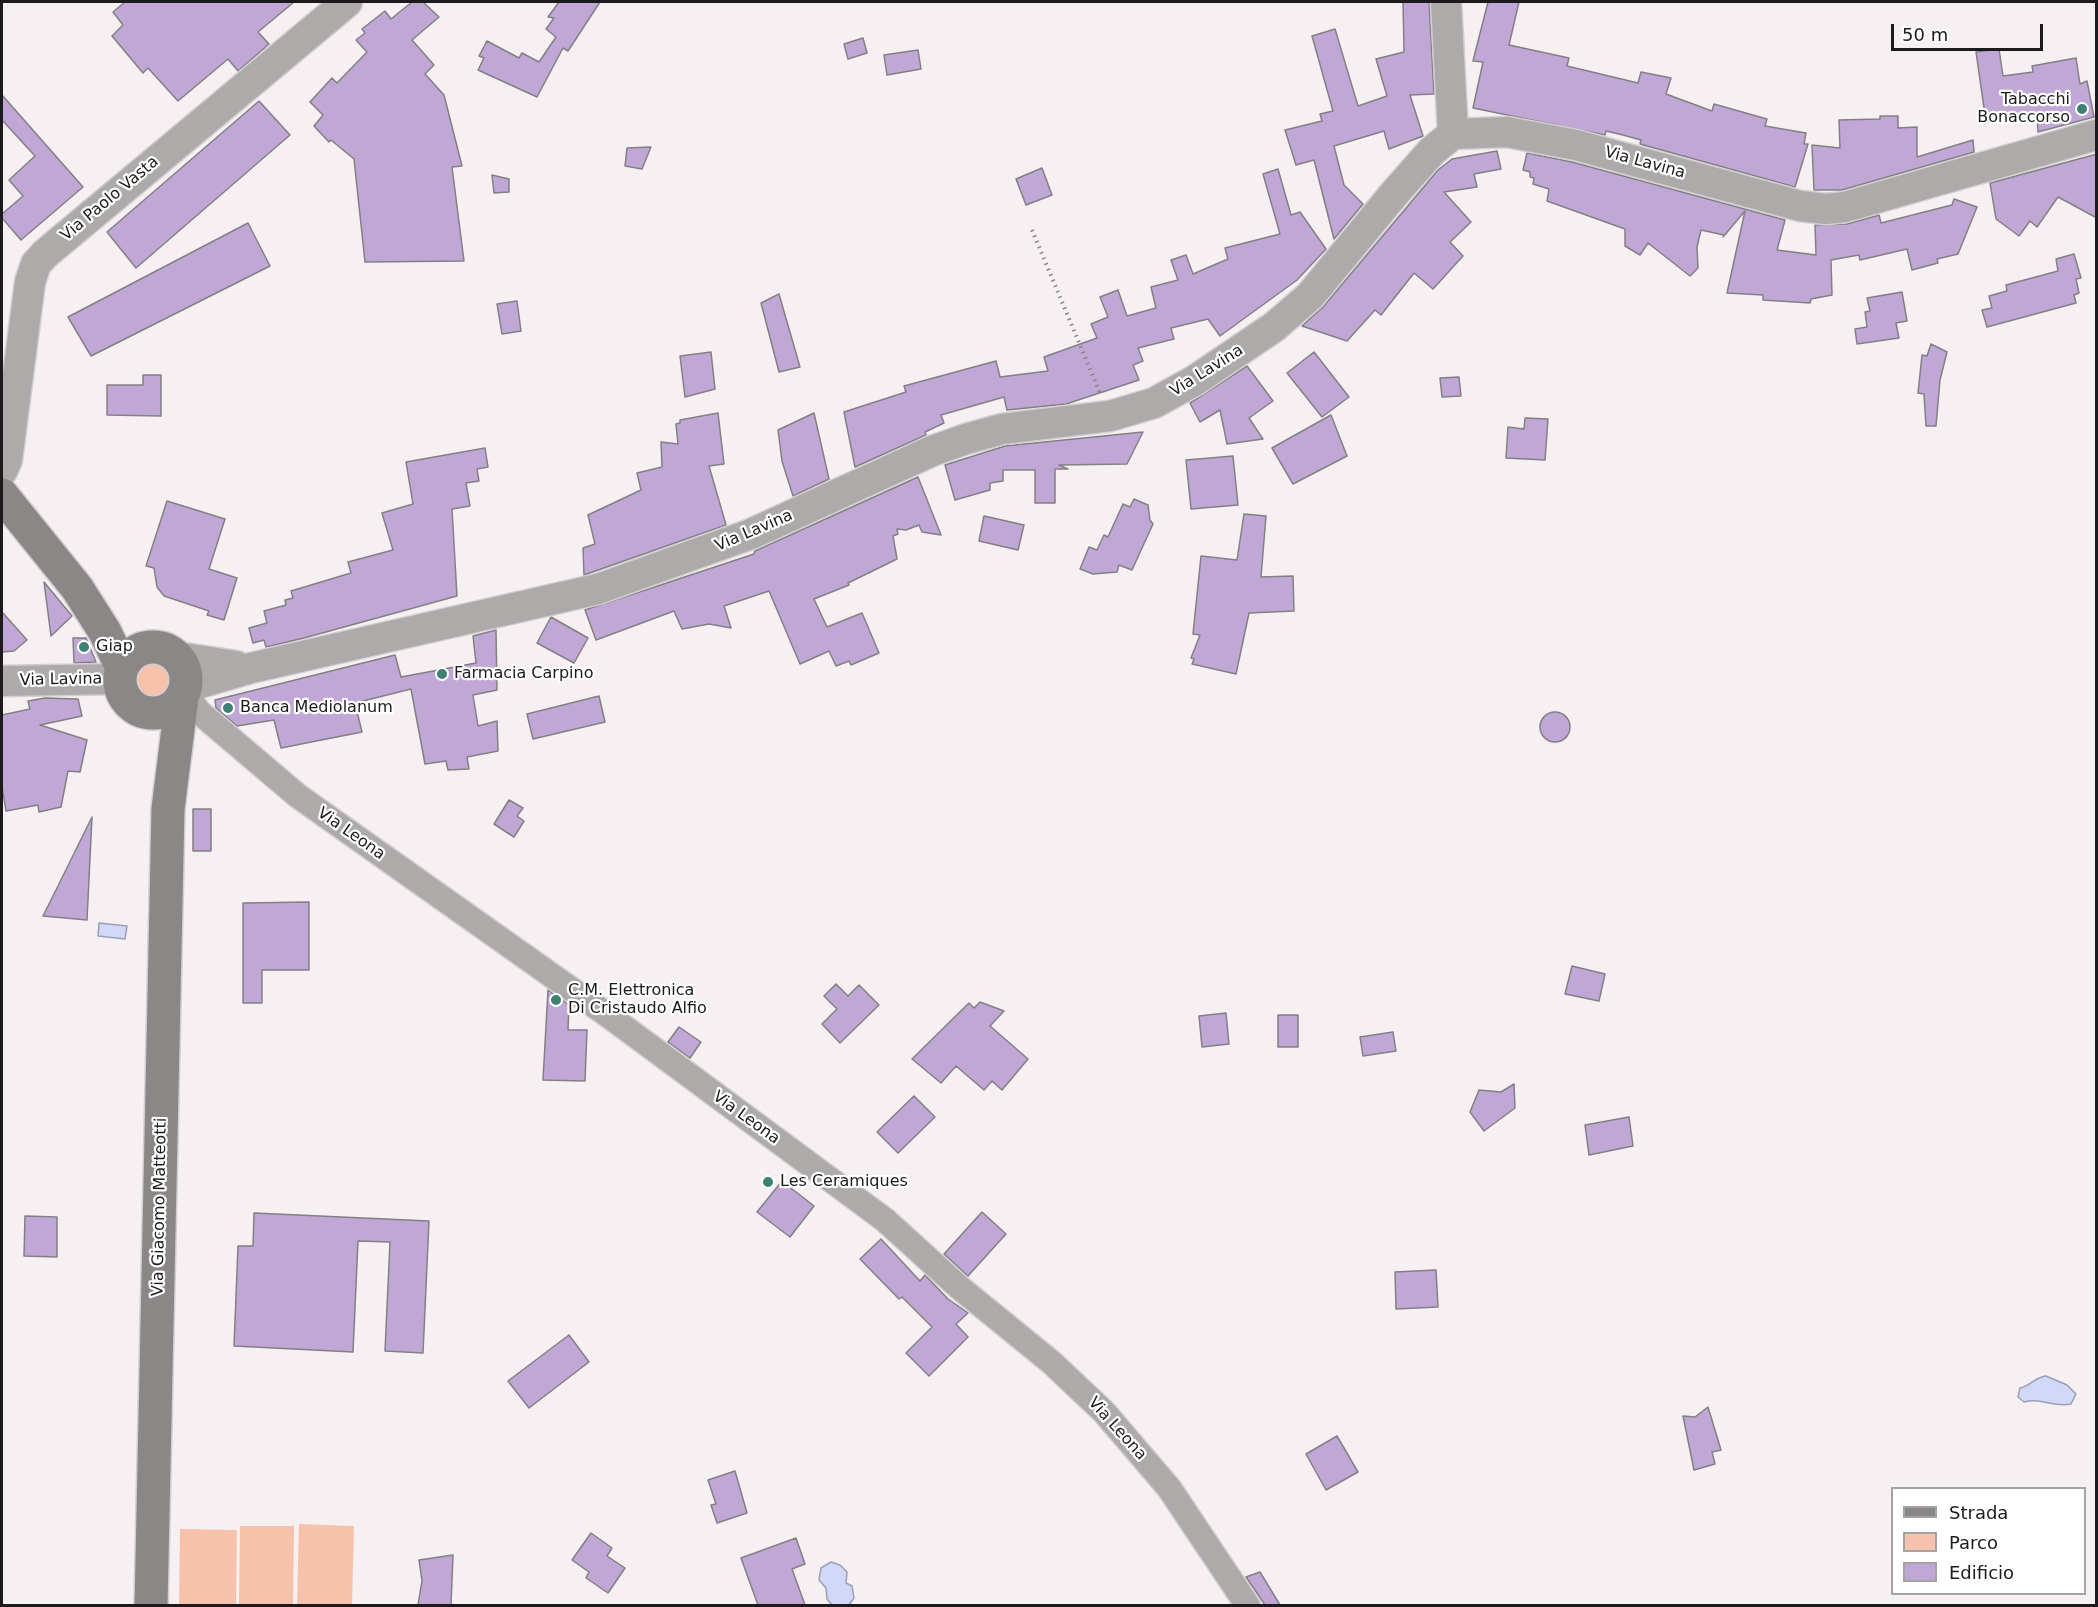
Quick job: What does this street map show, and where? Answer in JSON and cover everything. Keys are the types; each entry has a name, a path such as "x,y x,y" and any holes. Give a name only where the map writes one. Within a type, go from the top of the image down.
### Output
{"main road":[{"path":"2,495 77,588 105,632 125,685 160,749 168,808"},
{"path":"77,588 133,634 177,676 176,704 160,712 151,713 125,685"},
{"path":"125,685 138,650 177,676"},
{"path":"168,808 177,676"},
{"name":"Via Giacomo Matteotti","path":"151,1605 168,808"}],"street":[{"name":"Via Paolo Vasta","path":"2,471 7,460 30,282 36,264 45,254 347,2"},
{"path":"1446,2 1453,134"},
{"name":"Via Lavina","path":"177,676 251,668 598,590 751,534 932,451 966,439 1002,429 1110,416 1154,403 1194,381 1274,327 1310,296 1394,194 1432,151 1453,134 1506,132 1576,145 1800,206 1826,209 1845,207 2097,135"},
{"name":"Via Leona","path":"177,676 199,712 298,796 609,1016 885,1220 960,1288 1051,1362 1104,1412 1169,1488 1248,1605"},
{"name":"Via Lavina","path":"2,681 125,685"}],"path":[{"path":"1032,230 1092,374"}],"green space":[{"path":"155,663 167,668 172,680 167,692 155,697 143,692 138,680 143,668"},
{"path":"299,1524 354,1526 352,1605 297,1605"},
{"path":"240,1526 294,1526 293,1605 239,1605"},
{"path":"180,1529 237,1530 236,1605 179,1605"}],"water":[{"path":"99,923 127,926 125,939 98,936"},
{"path":"2046,1376 2067,1385 2076,1394 2071,1404 2024,1402 2018,1397 2020,1388"},
{"path":"831,1562 840,1565 847,1572 846,1583 852,1586 854,1598 849,1605 832,1605 827,1599 826,1588 819,1580 821,1568"}],"building":[{"path":"125,2 294,2 258,32 269,44 238,71 228,59 178,101 148,68 143,73 112,36 123,25 113,12"},
{"path":"412,2 423,2 439,17 412,40 434,65 425,74 444,95 462,166 452,167 464,261 365,262 354,159 331,140 329,142 314,126 323,115 310,102 332,78 337,83 367,52 356,40 365,33 362,29 385,11 391,19"},
{"path":"559,2 600,2 568,51 563,48 537,97 478,70 484,58 479,56 487,41 519,58 522,53 539,62 556,37 546,29 554,18 548,17"},
{"path":"1403,2 1429,2 1434,94 1410,95 1423,136 1389,149 1384,131 1334,146 1344,185 1363,204 1334,239 1314,160 1296,165 1285,130 1322,121 1320,114 1333,111 1312,36 1335,29 1358,106 1387,96 1376,59 1404,52"},
{"path":"1488,2 1519,2 1509,45 1569,58 1567,66 1638,83 1641,72 1671,78 1666,94 1712,111 1714,104 1767,119 1765,126 1806,133 1804,144 1808,144 1795,187 1640,144 1641,140 1623,135 1606,131 1605,135 1473,108 1483,62 1473,61"},
{"path":"863,38 867,53 848,59 844,44"},
{"path":"1999,49 2003,76 2033,72 2032,66 2076,58 2080,84 2087,81 2094,117 2038,132 2037,113 1986,122 1976,52"},
{"path":"918,50 921,69 887,75 884,55"},
{"path":"2,95 83,187 21,240 2,218 2,214 23,196 9,180 35,156 2,120"},
{"path":"259,101 290,135 136,268 107,232"},
{"path":"1880,116 1898,116 1898,128 1917,127 1917,157 1973,140 1974,152 1842,190 1814,190 1812,145 1840,148 1839,120 1880,119"},
{"path":"651,147 642,169 625,166 627,148"},
{"path":"1497,151 1501,169 1474,174 1477,187 1444,192 1471,222 1450,242 1463,256 1433,289 1414,273 1381,315 1375,310 1347,341 1302,326 1323,307 1438,170 1452,159"},
{"path":"1527,153 1572,162 1785,220 1777,250 1816,255 1815,225 1847,224 1879,215 1881,223 1952,205 1954,199 1977,207 1958,254 1937,259 1938,263 1912,270 1907,249 1860,260 1859,255 1831,260 1832,295 1811,299 1810,303 1763,300 1763,295 1727,293 1745,211 1723,237 1724,235 1701,230 1697,247 1698,268 1690,276 1648,243 1640,255 1625,246 1625,229 1547,201 1549,189 1533,184 1534,178 1530,177 1530,172 1523,170"},
{"path":"2097,154 2097,218 2058,197 2037,227 2030,221 2019,236 1996,219 1990,183"},
{"path":"1042,168 1052,195 1026,205 1016,179"},
{"path":"1278,169 1291,215 1300,212 1326,249 1297,280 1220,336 1208,319 1171,328 1174,339 1138,348 1143,361 1133,365 1139,380 1066,404 1007,410 1004,397 941,415 944,423 925,432 926,435 855,467 844,412 906,392 904,386 996,361 1000,377 1048,371 1044,357 1097,338 1091,324 1108,317 1100,297 1118,290 1127,316 1156,308 1151,287 1178,280 1171,260 1186,255 1193,274 1228,259 1225,248 1280,234 1263,174"},
{"path":"492,175 509,179 509,192 494,193"},
{"path":"248,223 270,266 91,356 68,317"},
{"path":"2074,254 2081,278 2076,279 2079,293 2074,295 2076,303 1987,327 1982,310 1992,308 1989,296 2007,291 2006,285 2058,271 2056,259"},
{"path":"1902,292 1907,321 1896,323 1899,338 1857,344 1855,329 1867,327 1865,312 1870,311 1867,298"},
{"path":"779,294 800,367 779,372 761,303"},
{"path":"517,301 521,331 502,334 497,304"},
{"path":"1931,344 1947,352 1940,380 1936,426 1926,426 1924,394 1918,393 1922,355 1927,356"},
{"path":"711,352 715,389 685,397 680,356"},
{"path":"1314,352 1349,397 1322,417 1287,373"},
{"path":"1247,366 1273,401 1249,418 1263,439 1227,444 1220,410 1200,422 1190,403"},
{"path":"143,375 161,375 161,416 107,415 107,385 143,385"},
{"path":"1459,377 1461,396 1442,397 1440,378"},
{"path":"718,413 724,464 709,466 726,525 584,575 583,548 595,544 588,515 641,490 637,473 662,467 661,442 678,444 676,424 680,423 680,420"},
{"path":"814,413 829,479 793,496 782,461 778,430"},
{"path":"1331,415 1347,456 1293,484 1272,448"},
{"path":"1525,418 1548,419 1545,460 1506,458 1508,427 1524,429"},
{"path":"1143,432 1127,464 1059,465 1068,469 1055,469 1055,503 1035,503 1035,470 1003,470 1003,481 990,483 990,490 955,500 945,465 1005,446"},
{"path":"485,448 488,467 477,469 479,481 466,483 470,506 452,509 457,596 266,647 264,640 253,643 249,628 267,623 264,611 286,605 285,600 293,598 291,591 351,573 348,562 393,550 382,513 413,504 406,462"},
{"path":"1233,456 1238,505 1191,509 1186,460"},
{"path":"918,477 941,535 922,532 919,525 906,530 897,529 898,534 893,536 897,559 848,583 849,585 814,599 827,627 862,613 879,653 851,665 849,661 836,666 829,651 800,664 769,591 724,606 731,628 709,624 682,629 674,611 596,640 585,610 754,554 755,551"},
{"path":"1134,499 1148,505 1150,520 1153,524 1132,570 1119,565 1117,572 1093,574 1080,569 1089,547 1097,550 1104,535 1108,537 1123,504 1130,507"},
{"path":"167,501 225,519 209,569 237,578 224,620 207,615 209,611 164,596 157,587 154,568 146,566"},
{"path":"1244,514 1266,516 1261,577 1293,576 1294,611 1249,613 1236,674 1192,664 1194,659 1191,658 1200,635 1193,634 1201,556 1237,560"},
{"path":"984,516 1024,525 1018,550 979,541"},
{"path":"44,582 72,616 51,636"},
{"path":"2,612 27,640 14,651 2,652"},
{"path":"551,617 588,638 574,663 537,643"},
{"path":"496,630 497,690 473,695 478,726 497,721 498,751 467,757 469,769 448,770 446,761 425,764 411,689 355,703 362,732 281,748 274,720 237,726 216,708 215,700 395,655 401,677 476,663 473,636"},
{"path":"73,638 86,638 96,662 74,663"},
{"path":"599,696 605,722 533,739 527,714"},
{"path":"45,698 78,699 82,716 40,725 87,740 80,772 68,771 61,807 39,812 38,805 6,811 2,787 2,715 30,709 28,701"},
{"path":"1555,712 1566,716 1570,727 1566,738 1555,742 1544,738 1540,727 1544,716"},
{"path":"509,800 523,808 517,816 524,821 514,837 494,824"},
{"path":"193,809 211,809 211,851 193,851"},
{"path":"92,817 87,920 43,916 56,890"},
{"path":"309,902 309,970 262,970 262,1003 243,1003 243,903"},
{"path":"1572,966 1605,974 1599,1001 1565,994"},
{"path":"836,984 848,996 859,985 879,1005 840,1043 822,1024 837,1009 824,996"},
{"path":"548,990 569,1005 568,1030 587,1030 585,1081 543,1080"},
{"path":"980,1002 1004,1011 990,1026 1028,1059 1002,1090 992,1081 984,1090 956,1066 941,1083 912,1059 969,1003 974,1008"},
{"path":"1226,1013 1229,1044 1202,1047 1199,1016"},
{"path":"1278,1015 1298,1015 1298,1047 1278,1047"},
{"path":"679,1027 701,1042 690,1058 668,1042"},
{"path":"1393,1032 1396,1051 1363,1056 1360,1037"},
{"path":"1514,1084 1515,1108 1484,1131 1470,1112 1479,1090 1501,1092"},
{"path":"914,1096 935,1117 898,1153 877,1132"},
{"path":"1629,1117 1633,1146 1589,1155 1585,1125"},
{"path":"782,1181 814,1206 790,1237 757,1212"},
{"path":"982,1212 1006,1234 968,1276 944,1254"},
{"path":"254,1213 429,1221 423,1353 385,1351 390,1242 358,1241 353,1352 234,1346 238,1246 253,1246"},
{"path":"25,1216 57,1217 57,1257 24,1256"},
{"path":"881,1239 920,1281 925,1275 948,1299 968,1313 956,1324 968,1337 929,1376 906,1353 932,1327 902,1297 899,1299 860,1259"},
{"path":"1436,1270 1438,1307 1396,1309 1395,1272"},
{"path":"569,1335 589,1362 529,1408 508,1381"},
{"path":"1708,1407 1721,1450 1712,1452 1715,1464 1694,1470 1683,1416 1695,1417"},
{"path":"1337,1436 1358,1472 1326,1490 1306,1454"},
{"path":"735,1471 747,1513 717,1523 711,1505 716,1504 708,1480"},
{"path":"591,1533 612,1548 607,1556 625,1568 608,1593 586,1578 589,1572 572,1560"},
{"path":"796,1538 805,1564 792,1569 805,1605 758,1605 741,1558"},
{"path":"453,1555 451,1605 418,1605 422,1581 419,1560"},
{"path":"1260,1572 1280,1605 1265,1605 1246,1577"}],"place":[{"name":"Tabacchi Bonaccorso","path":"2082,109"},
{"name":"Giap","path":"84,647"},
{"name":"Farmacia Carpino","path":"442,674"},
{"name":"Banca Mediolanum","path":"228,708"},
{"name":"C.M. Elettronica Di Cristaudo Alfio","path":"556,1000"},
{"name":"Les Ceramiques","path":"768,1182"}]}
